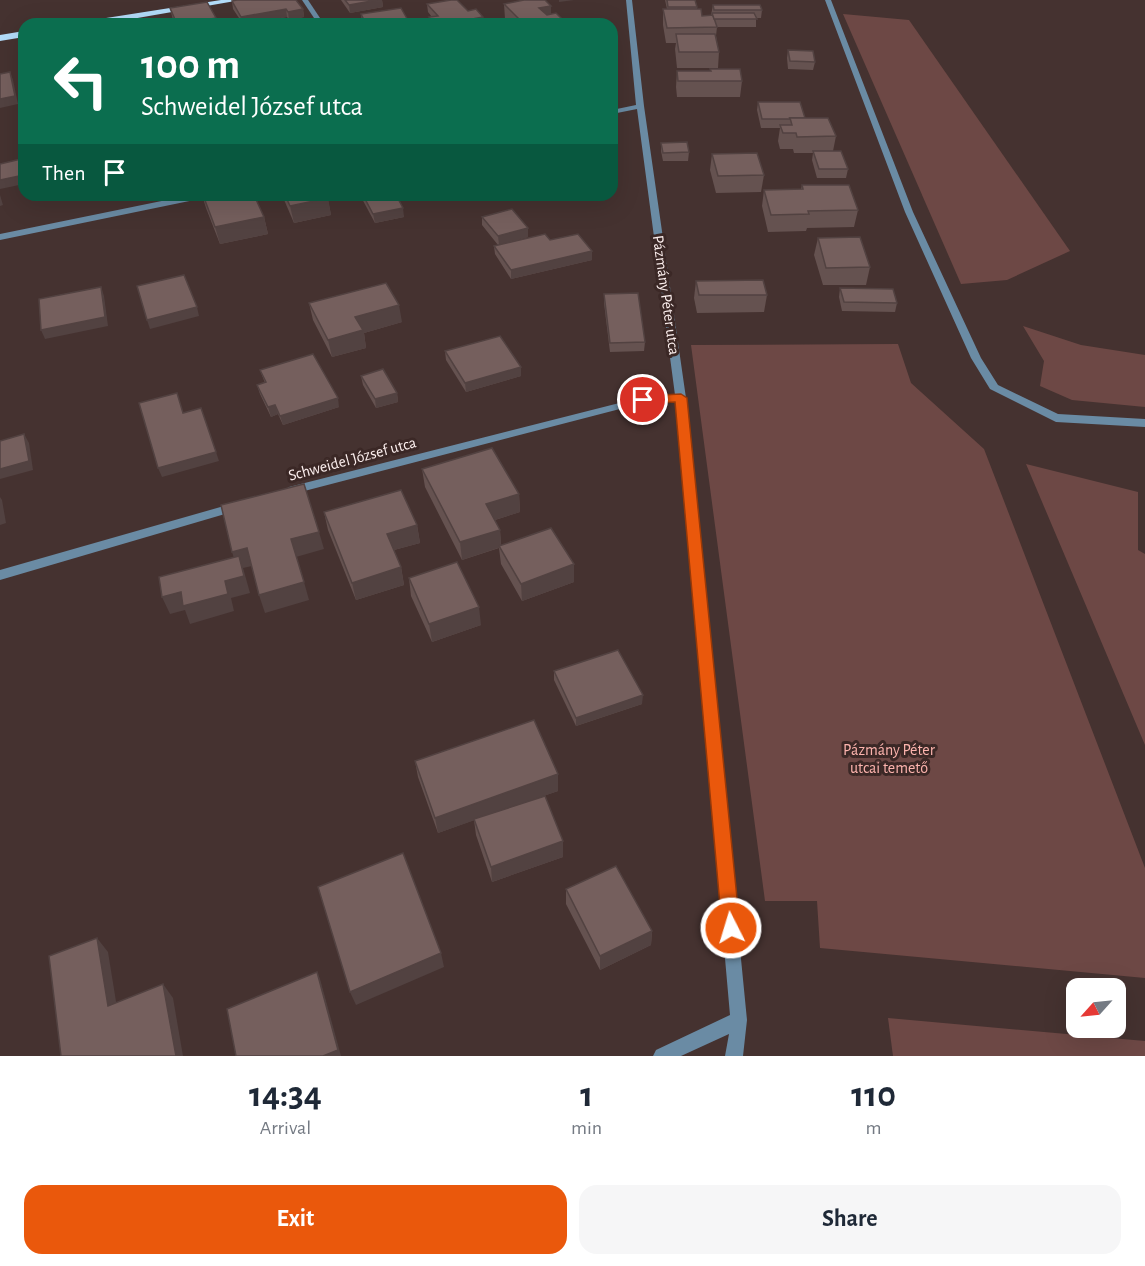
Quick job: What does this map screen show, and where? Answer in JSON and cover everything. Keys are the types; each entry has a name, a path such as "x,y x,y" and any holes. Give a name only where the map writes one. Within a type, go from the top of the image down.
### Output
{"main road":[{"path":"124,18 237,0"},
{"path":"0,38 18,35"}],"street":[{"path":"305,0 317,18"},
{"name":"Pázmány Péter utca","path":"629,0 640,106 681,398 740,1020 734,1056"},
{"path":"828,0 909,212 976,358 994,387 1056,418 1145,423"},
{"path":"618,111 640,106"},
{"path":"0,237 175,201"},
{"name":"Schweidel József utca","path":"277,495 643,400 681,398"},
{"path":"0,575 255,501"},
{"path":"662,1056 740,1020"}],"green space":[{"path":"843,14 909,20 1070,251 1007,280 961,284"},
{"path":"1023,326 1081,345 1145,355 1145,407 1072,400 1040,386 1044,361"},
{"name":"Pázmány Péter utcai temető","path":"898,344 911,383 984,449 1145,868 1145,978 820,948 817,901 765,901 691,345"},
{"path":"1026,464 1138,492 1138,550 1145,554 1145,745"},
{"path":"888,1018 1066,1034 1066,1038 1145,1041 1145,1056 893,1056"}],"building":[{"path":"296,0 303,9 288,12 286,9 241,17 232,1"},
{"path":"345,0 377,0 349,5"},
{"path":"457,0 468,11 476,9 483,17 430,18 438,16 427,4"},
{"path":"524,0 545,0 551,6 539,8 547,15 556,13 561,18 518,18 504,4"},
{"path":"667,0 695,0 697,7 668,7"},
{"path":"207,2 216,18 174,18 170,8"},
{"path":"713,5 760,5 762,10 714,10"},
{"path":"401,8 407,18 363,18 361,14"},
{"path":"663,9 701,9 702,16 713,15 717,27 667,28"},
{"path":"712,13 754,13 757,19 714,19"},
{"path":"676,34 715,34 719,52 679,52"},
{"path":"788,50 813,51 815,62 790,61"},
{"path":"710,69 740,69 742,81 678,81 677,71 711,71"},
{"path":"10,72 15,96 0,99 0,74"},
{"path":"758,102 800,102 805,118 762,119"},
{"path":"790,118 828,118 836,136 797,137 796,133 783,133 780,125 792,125"},
{"path":"687,142 689,152 663,153 661,143"},
{"path":"813,151 841,151 848,169 819,169"},
{"path":"757,153 764,175 718,176 712,154"},
{"path":"18,160 18,176 0,180 0,164"},
{"path":"802,185 849,185 858,210 808,211 809,214 771,215 764,190 803,189"},
{"path":"205,201 257,201 264,217 215,227"},
{"path":"288,201 314,201 290,206"},
{"path":"366,201 399,201 403,208 373,214"},
{"path":"512,209 528,228 498,236 482,217"},
{"path":"545,234 550,240 578,234 592,251 511,270 494,246"},
{"path":"860,237 870,267 826,268 818,238"},
{"path":"184,275 197,307 147,320 137,286"},
{"path":"763,280 767,295 699,295 696,281"},
{"path":"386,283 399,305 355,317 363,330 328,340 309,303"},
{"path":"101,287 105,317 41,330 39,299"},
{"path":"840,288 893,289 897,303 844,302"},
{"path":"638,293 645,342 610,343 604,294"},
{"path":"500,336 521,367 465,383 445,351"},
{"path":"313,354 338,398 280,416 275,405 268,407 257,385 266,382 260,370"},
{"path":"383,369 397,393 375,399 361,376"},
{"path":"177,393 183,413 201,408 216,452 158,468 139,403"},
{"path":"24,434 29,461 0,469 0,441"},
{"path":"492,448 519,494 486,504 500,530 460,542 422,469"},
{"path":"304,484 319,532 291,539 304,582 259,595 247,548 232,552 221,505"},
{"path":"401,490 417,525 387,534 401,567 352,583 324,512"},
{"path":"551,528 574,564 521,584 499,546"},
{"path":"239,556 244,576 225,581 228,594 183,606 181,592 162,597 159,577"},
{"path":"457,562 479,607 429,624 409,578"},
{"path":"618,650 643,695 576,718 554,671"},
{"path":"534,720 558,774 435,818 415,761"},
{"path":"545,796 563,841 491,867 474,819"},
{"path":"403,853 441,953 350,992 318,887"},
{"path":"616,866 652,931 600,956 566,889"},
{"path":"97,938 108,1006 163,984 176,1056 61,1056 49,956"},
{"path":"317,972 338,1050 323,1056 236,1056 227,1009"}],"route":[{"path":"643,400 681,398 731,928"}]}
